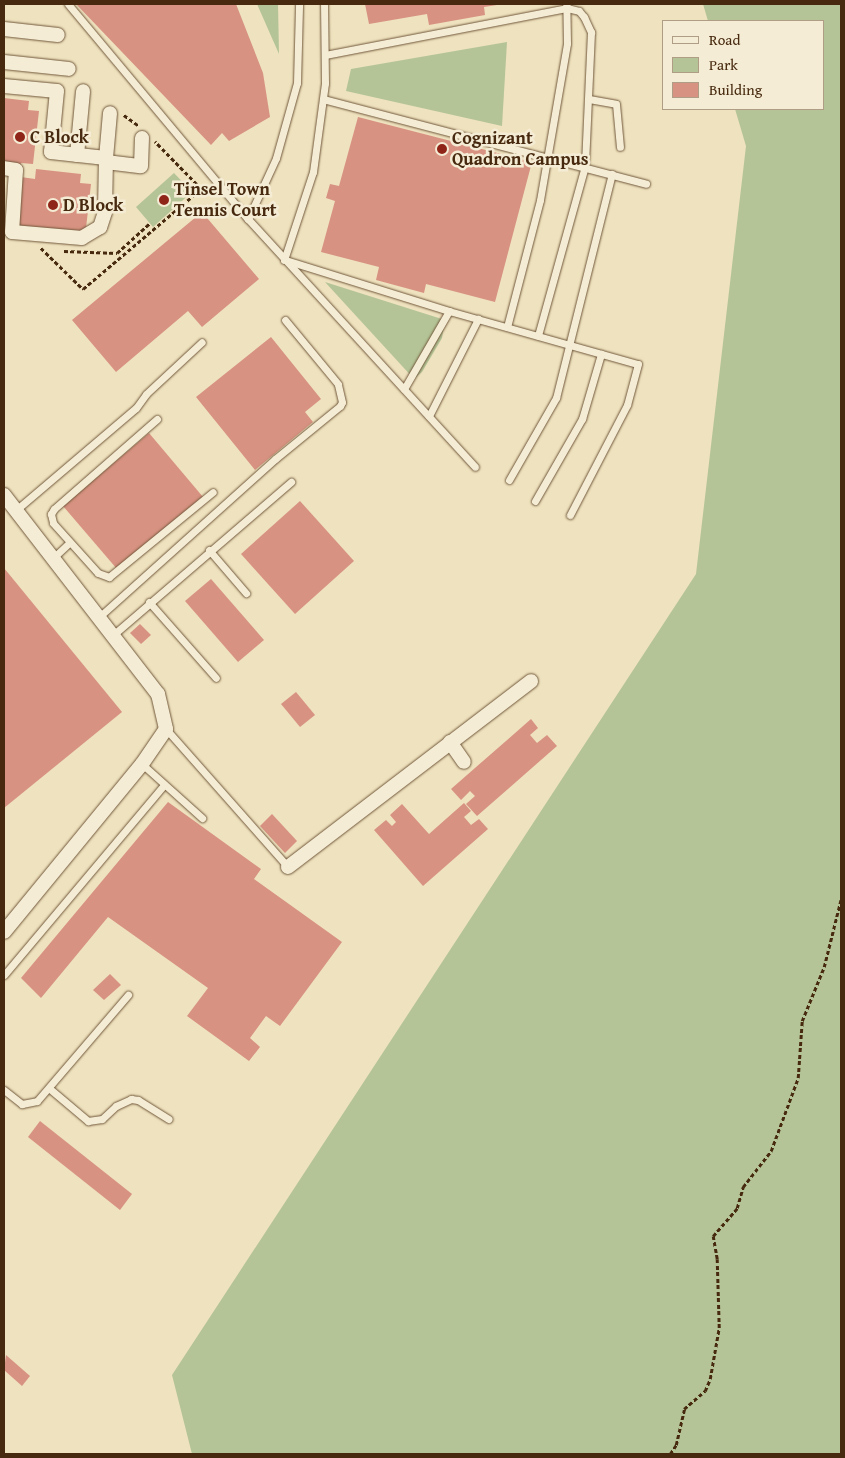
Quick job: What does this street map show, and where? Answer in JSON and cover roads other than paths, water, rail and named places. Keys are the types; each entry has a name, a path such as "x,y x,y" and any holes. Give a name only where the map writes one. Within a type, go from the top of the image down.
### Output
{"street":[{"path":"4,29 58,36"},
{"path":"4,62 70,69"},
{"path":"4,86 57,92 51,152 141,166 144,135"},
{"path":"77,155 83,90"},
{"path":"4,168 16,170 12,232 82,238 100,227 105,212 106,160 110,113"},
{"path":"4,495 158,694 166,729 142,764 4,932"},
{"path":"288,867 531,681"},
{"path":"450,742 464,762"}],"lane":[{"path":"68,4 284,260 475,467"},
{"path":"248,219 276,158 297,83 299,4"},
{"path":"284,260 313,172 323,99 325,55 324,4"},
{"path":"325,55 566,6 579,11 591,32 585,166 538,336"},
{"path":"507,327 540,200 548,157 567,43 566,6"},
{"path":"323,99 585,166 646,184"},
{"path":"589,99 616,104 620,147"},
{"path":"509,480 556,398 612,174"},
{"path":"284,260 448,311 638,364 627,405 570,515"},
{"path":"404,389 448,311"},
{"path":"429,416 478,319"},
{"path":"99,617 275,460 340,406 342,402 338,384 285,320"},
{"path":"16,510 136,408 146,394 202,342"},
{"path":"535,501 582,419 601,354"},
{"path":"157,419 54,509 51,518 98,573 109,577 213,492"},
{"path":"113,635 209,550 291,482"},
{"path":"53,558 70,542"},
{"path":"209,550 246,593"},
{"path":"150,602 216,678"},
{"path":"166,729 288,867"},
{"path":"142,764 202,818"},
{"path":"4,975 164,785"},
{"path":"4,1090 26,1105 50,1089 128,995"},
{"path":"50,1089 88,1120 102,1119 116,1106 131,1099 138,1100 168,1119"}],"place":[{"name":"C Block","path":"20,137"},
{"name":"Cognizant Quadron Campus","path":"442,149"},
{"name":"Tinsel Town Tennis Court","path":"164,200"},
{"name":"D Block","path":"53,205"}]}
